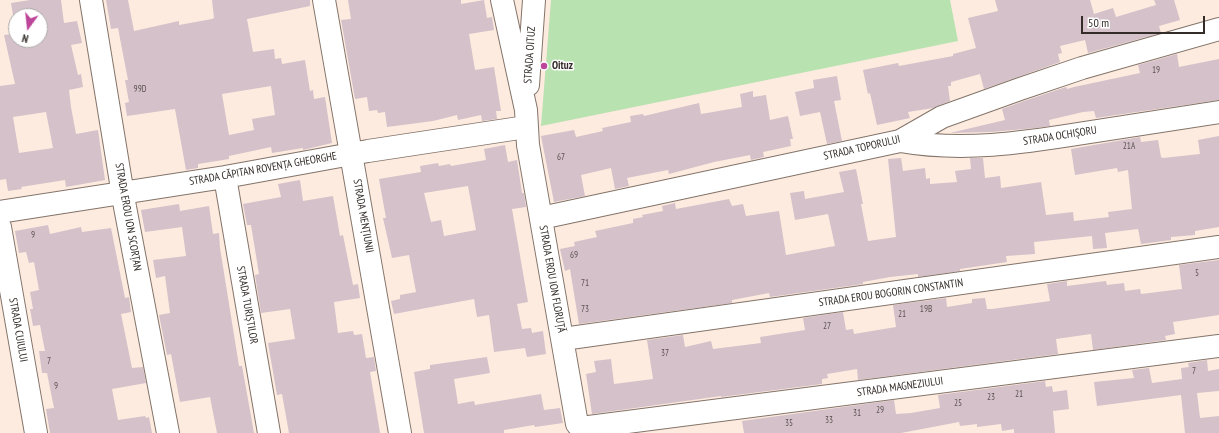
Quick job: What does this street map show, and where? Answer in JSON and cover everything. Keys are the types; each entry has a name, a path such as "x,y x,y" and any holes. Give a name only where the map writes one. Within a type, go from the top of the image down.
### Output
{"street":[{"name":"STRADA EROU ION SCORȚAN","path":"91,0 123,192 168,433"},
{"name":"STRADA MENȚIUNII","path":"324,0 400,433"},
{"path":"502,0 526,119"},
{"name":"STRADA OITUZ","path":"526,119 534,0"},
{"name":"STRADA TOPORULUI","path":"541,218 900,141 942,117 1020,89 1082,68 1219,29"},
{"name":"STRADA OCHIȘORU","path":"900,141 941,146 996,146 1219,112"},
{"name":"STRADA CĂPITAN ROVENȚA GHEORGHE","path":"0,212 225,177 352,154 526,119"},
{"name":"STRADA EROU ION FLORUȚĂ","path":"526,119 541,218 577,424 581,428"},
{"name":"STRADA TURIȘTILOR","path":"225,177 269,433"},
{"name":"STRADA CUIULUI","path":"0,227 36,433"},
{"name":"STRADA EROU BOGORIN CONSTANTIN","path":"563,339 1219,247"},
{"name":"STRADA MAGNEZIULUI","path":"581,428 586,429 962,378 1219,346"}],"green space":[{"path":"551,0 950,0 958,41 541,126"}],"building":[{"path":"30,0 61,0 64,23 77,21 82,43 71,45 78,75 81,74 83,87 69,90 71,107 76,134 98,130 105,180 66,187 65,180 21,187 22,189 8,191 6,179 0,180 0,86 15,84 4,35 8,34 8,48 48,48 48,8 12,8 11,3","holes":["46,112 53,148 19,153 13,117"]},
{"path":"106,0 128,0 134,31 179,21 179,25 212,19 214,18 212,0 310,0 310,6 247,19 253,52 274,49 275,59 281,58 282,64 305,60 310,91 313,90 314,99 325,97 332,143 303,150 303,148 272,153 271,147 229,156 229,159 198,164 198,168 186,170 175,109 127,116 125,103 129,102 125,80 128,80 118,28 111,29","holes":["271,86 275,115 252,119 254,130 229,135 222,94"]},
{"path":"348,0 461,0 461,4 484,0 487,18 492,17 494,30 469,34 475,70 494,67 501,111 496,111 497,119 482,121 481,115 458,120 457,115 433,121 387,127 385,112 378,113 377,110 369,111 367,97 355,99 341,20 351,19"},
{"path":"995,0 1090,0 1094,14 1113,8 1116,17 1156,5 1154,0 1174,0 1180,20 1159,26 1161,33 1088,53 1085,40 1060,46 1062,53 1058,54 1060,62 984,89 980,74 951,82 951,86 948,86 950,101 933,108 908,112 910,118 877,125 863,70 898,63 899,66 953,56 953,54 976,48 968,18 998,11"},
{"path":"1177,54 1179,67 1219,59 1219,100 1096,118 1094,111 1083,112 1049,120 1050,126 1036,128 991,132 950,133 1005,120 1002,109 1024,101 1066,87 1067,89 1140,73 1138,65"},
{"path":"837,76 841,100 834,101 842,141 827,144 820,112 800,116 795,92 814,88 813,80"},
{"path":"753,91 753,97 766,95 770,120 788,116 793,139 790,139 791,146 763,152 764,157 751,160 750,155 714,162 669,174 668,170 627,178 629,186 615,189 611,168 581,175 585,196 554,202 541,136 574,130 576,137 603,131 602,128 631,122 630,116 643,114 644,116 699,103 701,114 742,107 740,94"},
{"path":"1219,136 1219,227 1195,231 1195,235 1171,237 1171,240 1141,244 1138,229 1105,233 1107,248 1093,249 1092,236 1034,242 1035,254 1006,256 1007,262 960,269 960,271 918,277 918,274 890,277 863,282 863,284 770,297 769,293 732,300 732,303 579,324 570,269 565,271 560,249 575,246 574,242 597,237 595,231 633,223 633,219 643,217 642,215 663,211 662,206 675,203 676,209 729,199 732,206 743,204 746,216 779,211 786,255 835,246 828,214 795,220 790,193 804,191 805,199 844,192 839,172 856,169 868,241 896,237 888,159 901,158 903,171 925,168 926,179 930,178 930,184 957,182 955,171 971,169 970,158 983,158 985,178 1000,176 1001,188 1041,182 1046,215 1073,212 1074,221 1109,217 1108,212 1132,209 1128,170 1118,172 1117,168 1075,175 1071,149 1140,137 1141,142 1158,140 1161,157 1163,158 1200,154 1198,140"},
{"path":"505,145 508,162 517,160 522,193 524,193 526,207 512,209 528,302 517,304 522,329 531,328 532,333 543,331 546,354 527,357 525,348 494,352 489,315 477,317 474,299 394,314 391,301 400,299 400,295 416,292 409,255 392,258 383,218 386,218 379,179 421,172 420,166 438,163 439,166 450,164 451,166 486,160 484,149","holes":["468,186 476,230 444,236 441,220 431,222 424,193"]},
{"path":"300,180 303,201 333,196 340,236 343,235 353,285 358,284 360,298 334,302 338,333 353,331 354,335 362,334 366,358 374,357 376,371 370,372 380,433 289,433 282,394 277,395 268,343 295,339 290,309 261,313 255,275 259,274 251,225 247,225 243,204 281,197 278,184"},
{"path":"179,204 180,211 209,206 213,234 219,233 220,248 239,366 242,366 254,433 217,433 210,397 180,402 171,354 167,355 159,315 170,313 165,276 156,278 153,260 186,256 182,227 145,232 141,210"},
{"path":"48,225 50,234 81,227 82,232 111,228 125,298 129,297 131,312 121,314 132,368 143,367 146,383 112,389 118,420 145,416 146,418 149,417 152,433 50,433 46,409 54,408 47,373 42,373 39,351 45,351 40,325 33,326 30,309 33,309 30,292 39,290 34,262 29,263 26,252 19,253 15,231"},
{"path":"1219,260 1219,315 1173,322 1175,334 1165,336 1166,340 1093,350 1091,334 1056,339 1058,354 858,380 857,369 827,374 828,378 822,379 822,384 592,414 586,374 596,372 594,361 611,359 614,384 653,379 647,340 683,335 685,347 711,341 713,349 761,343 760,337 805,330 803,318 843,312 846,330 853,329 854,334 896,327 893,305 946,298 947,307 972,303 972,299 985,298 987,309 992,309 1050,301 1047,284 1067,281 1067,286 1106,281 1107,285 1124,283 1125,291 1140,289 1141,294 1182,289 1179,265"},
{"path":"487,357 490,373 454,379 458,404 474,401 475,405 541,394 544,410 560,408 563,423 535,427 534,425 504,430 504,433 424,433 414,372 430,369 430,365"},
{"path":"1207,360 1208,371 1219,369 1219,391 1197,393 1200,418 1219,416 1219,433 1185,433 1181,395 1097,406 1094,382 1134,378 1132,370 1149,368 1152,383 1182,379 1181,368 1189,367 1188,363"},
{"path":"1045,381 1046,387 1052,386 1053,392 1067,390 1069,409 1053,411 1055,433 1014,433 1014,429 1002,431 1001,424 977,427 977,424 960,426 959,422 901,433 744,433 742,421 894,400 896,414 911,413 940,408 938,395"}],"place":[{"name":"Oituz","path":"544,66"}]}
